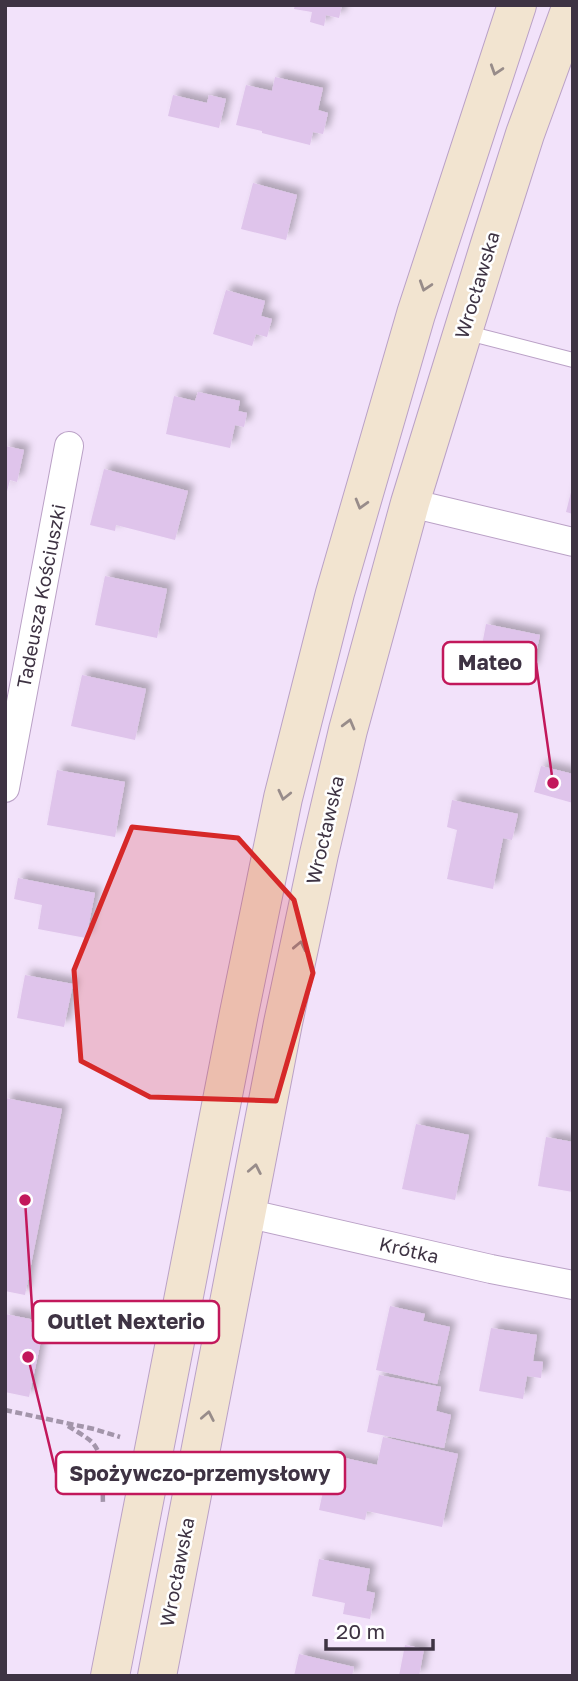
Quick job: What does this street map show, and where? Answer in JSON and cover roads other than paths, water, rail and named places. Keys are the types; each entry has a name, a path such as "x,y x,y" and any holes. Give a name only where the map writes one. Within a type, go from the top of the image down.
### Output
{"main road":[{"path":"110,1676 283,798 335,593 416,314 517,5"},
{"name":"Wrocławska","path":"157,1676 283,1023 342,754 410,503 525,134 564,50 572,5"}],"street":[{"name":"Tadeusza Kościuszki","path":"5,788 69,446"},
{"path":"410,503 573,542"},
{"name":"Krótka","path":"246,1213 573,1285"}],"lane":[{"path":"463,332 573,360"}],"place":[{"name":"Mateo","path":"553,783"},
{"name":"Outlet Nexterio","path":"25,1200"},
{"name":"Spożywczo-przemysłowy","path":"28,1357"}]}
